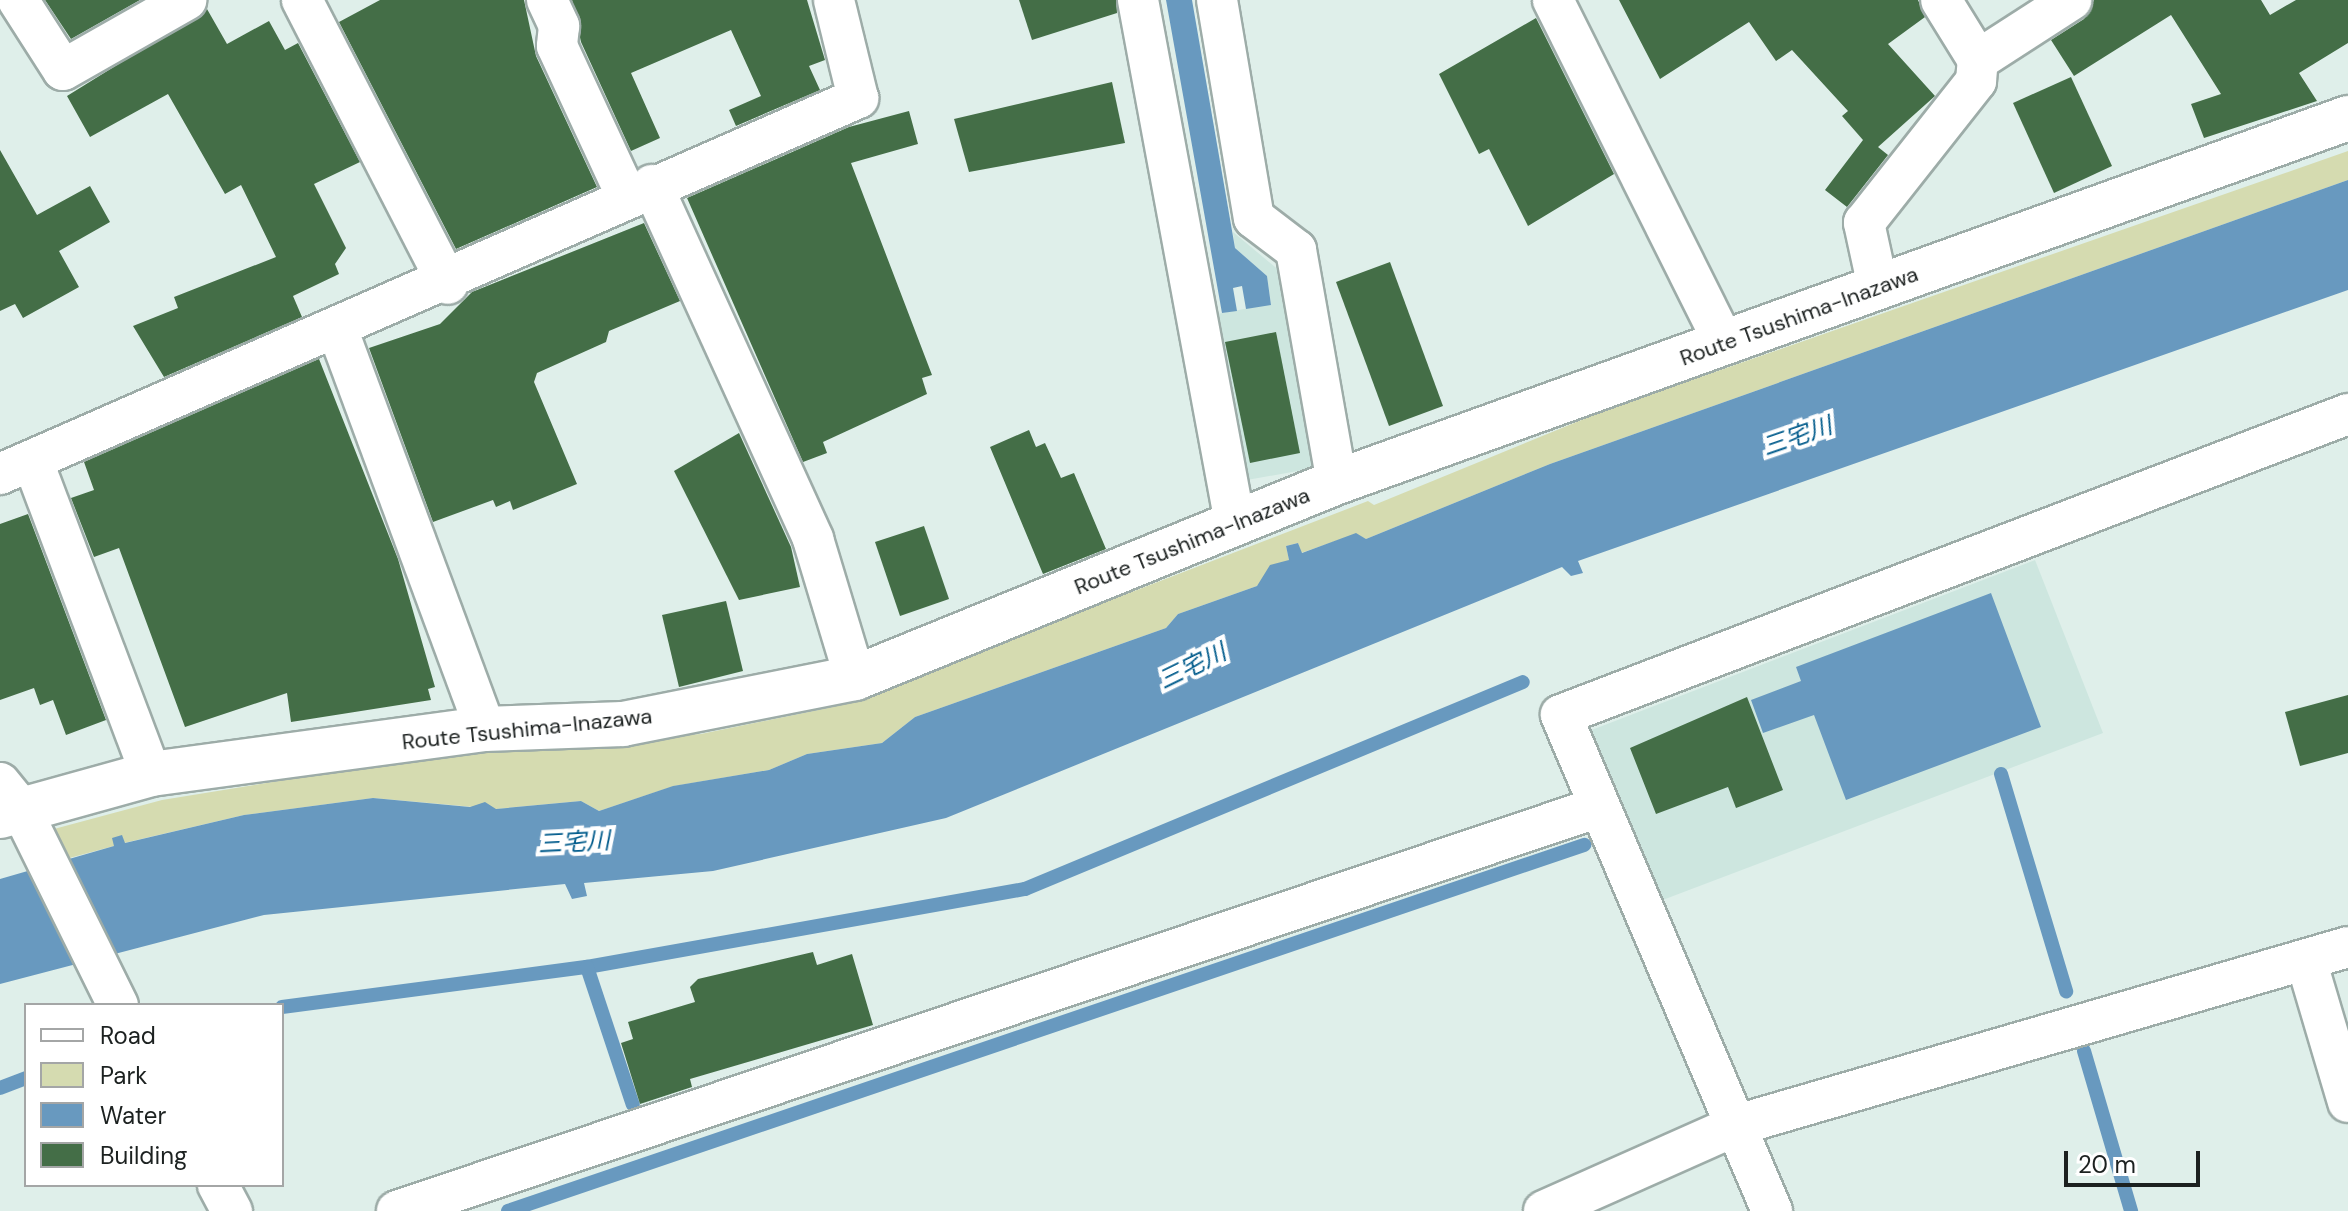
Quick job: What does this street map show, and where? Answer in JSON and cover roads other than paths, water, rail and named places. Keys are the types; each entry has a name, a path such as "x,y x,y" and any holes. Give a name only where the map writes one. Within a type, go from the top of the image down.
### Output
{"main road":[{"name":"Route Tsushima-Inazawa","path":"13,810 151,774 485,729 623,724 855,678 1337,482 2348,118"}],"street":[{"path":"18,0 63,70 186,0"},
{"path":"302,0 448,284"},
{"path":"547,0 559,26 557,46 640,191 813,539 855,678"},
{"path":"151,774 16,468 448,284 640,191 858,98 834,0"},
{"path":"1138,0 1235,523"},
{"path":"1217,0 1254,218 1296,250 1337,482"},
{"path":"1553,0 1724,343"},
{"path":"1878,287 1864,223 1976,81 1978,60 1941,0"},
{"path":"1978,60 2071,0"},
{"path":"338,331 485,729"},
{"path":"1772,1211 1561,715 2348,414"},
{"path":"397,1211 1599,807"},
{"path":"13,810 115,1000"},
{"path":"1544,1211 1737,1125 2348,947"},
{"path":"2306,960 2348,1102"},
{"path":"219,1187 232,1211"}],"water":[{"path":"1166,0 1192,0 1235,248 1267,276 1271,305 1246,309 1242,286 1233,288 1237,311 1222,313"},
{"name":"三宅川","path":"2348,180 2348,290 1578,561 1583,573 1571,576 1562,567 946,818 713,871 584,883 587,896 572,899 565,884 264,915 0,984 0,879 114,846 112,838 122,835 125,843 244,815 373,798 470,807 485,802 496,809 581,801 599,811 673,786 769,770 807,754 882,743 915,717 1166,628 1178,614 1257,586 1270,565 1289,560 1286,546 1298,543 1302,553 1356,533 1366,539 1550,464"},
{"path":"1991,593 2041,727 1846,800 1814,715 1763,733 1751,700 1801,681 1796,667"}],"waterway":[{"path":"587,967 1025,889 1523,682"},
{"path":"2001,774 2066,991"},
{"path":"508,1211 1584,845"},
{"path":"284,1007 587,967 633,1105"},
{"path":"2084,1051 2131,1211"},
{"path":"0,1088 24,1079"}]}
